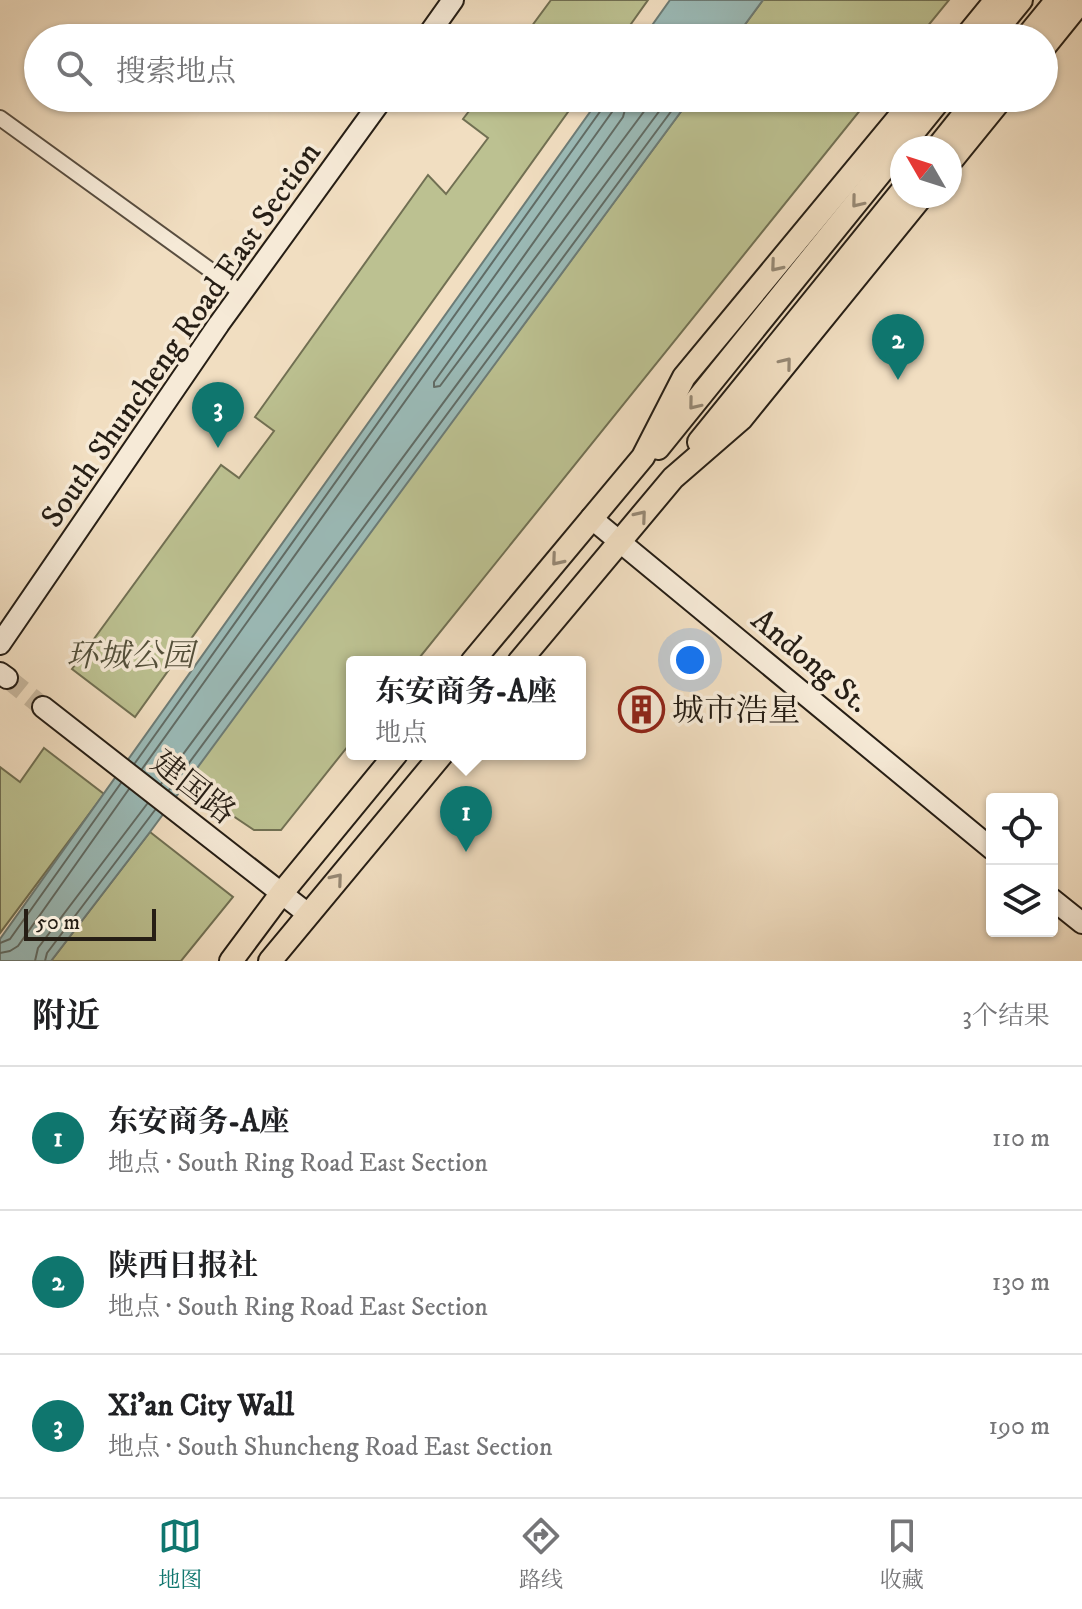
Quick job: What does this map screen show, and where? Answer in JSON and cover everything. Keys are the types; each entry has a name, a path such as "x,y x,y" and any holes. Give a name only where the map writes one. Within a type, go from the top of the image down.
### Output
{"main road":[{"path":"976,24 996,0"},
{"path":"1001,24 1021,0"},
{"path":"1037,24 1057,0"},
{"path":"1058,30 1082,0"},
{"path":"477,656 643,457 684,377 903,112"},
{"path":"643,457 657,450 930,112"},
{"path":"947,136 966,112"},
{"path":"962,147 991,112"},
{"path":"673,478 679,466 890,206"},
{"path":"524,656 673,478 741,419 912,208"},
{"path":"231,961 281,894 391,760"},
{"path":"270,961 437,760"}],"street":[{"path":"436,24 453,0"},
{"name":"South Shuncheng Road East Section","path":"0,644 242,293 373,112"},
{"path":"0,118 242,293"},
{"name":"Andong St.","path":"591,518 986,844"},
{"name":"建国路","path":"43,707 308,914"},
{"path":"1058,904 1082,923"}],"green space":[{"path":"551,0 648,0 631,24 533,24"},
{"path":"763,0 949,0 929,24 745,24"},
{"name":"环城公园","path":"468,112 568,112 135,717 72,669 221,465 239,478 274,431 255,417 428,175 446,194 488,138 463,119"},
{"path":"681,112 859,112 421,656 346,656 346,749 281,830 254,830 184,783"},
{"path":"44,748 104,794 0,933 0,767 20,782"},
{"path":"150,832 233,897 181,961 51,961"}],"water":[{"path":"670,0 763,0 745,24 653,24"},
{"path":"590,112 681,112 150,832 51,961 0,961 0,939"}],"tunnel":[{"path":"7,678 43,707"}],"place":[{"name":"陕西日报社","path":"898,380"},
{"name":"Xi'an City Wall","path":"218,448"},
{"name":"城市浩星","path":"641,710"},
{"name":"东安商务-A座","path":"466,852"}]}
